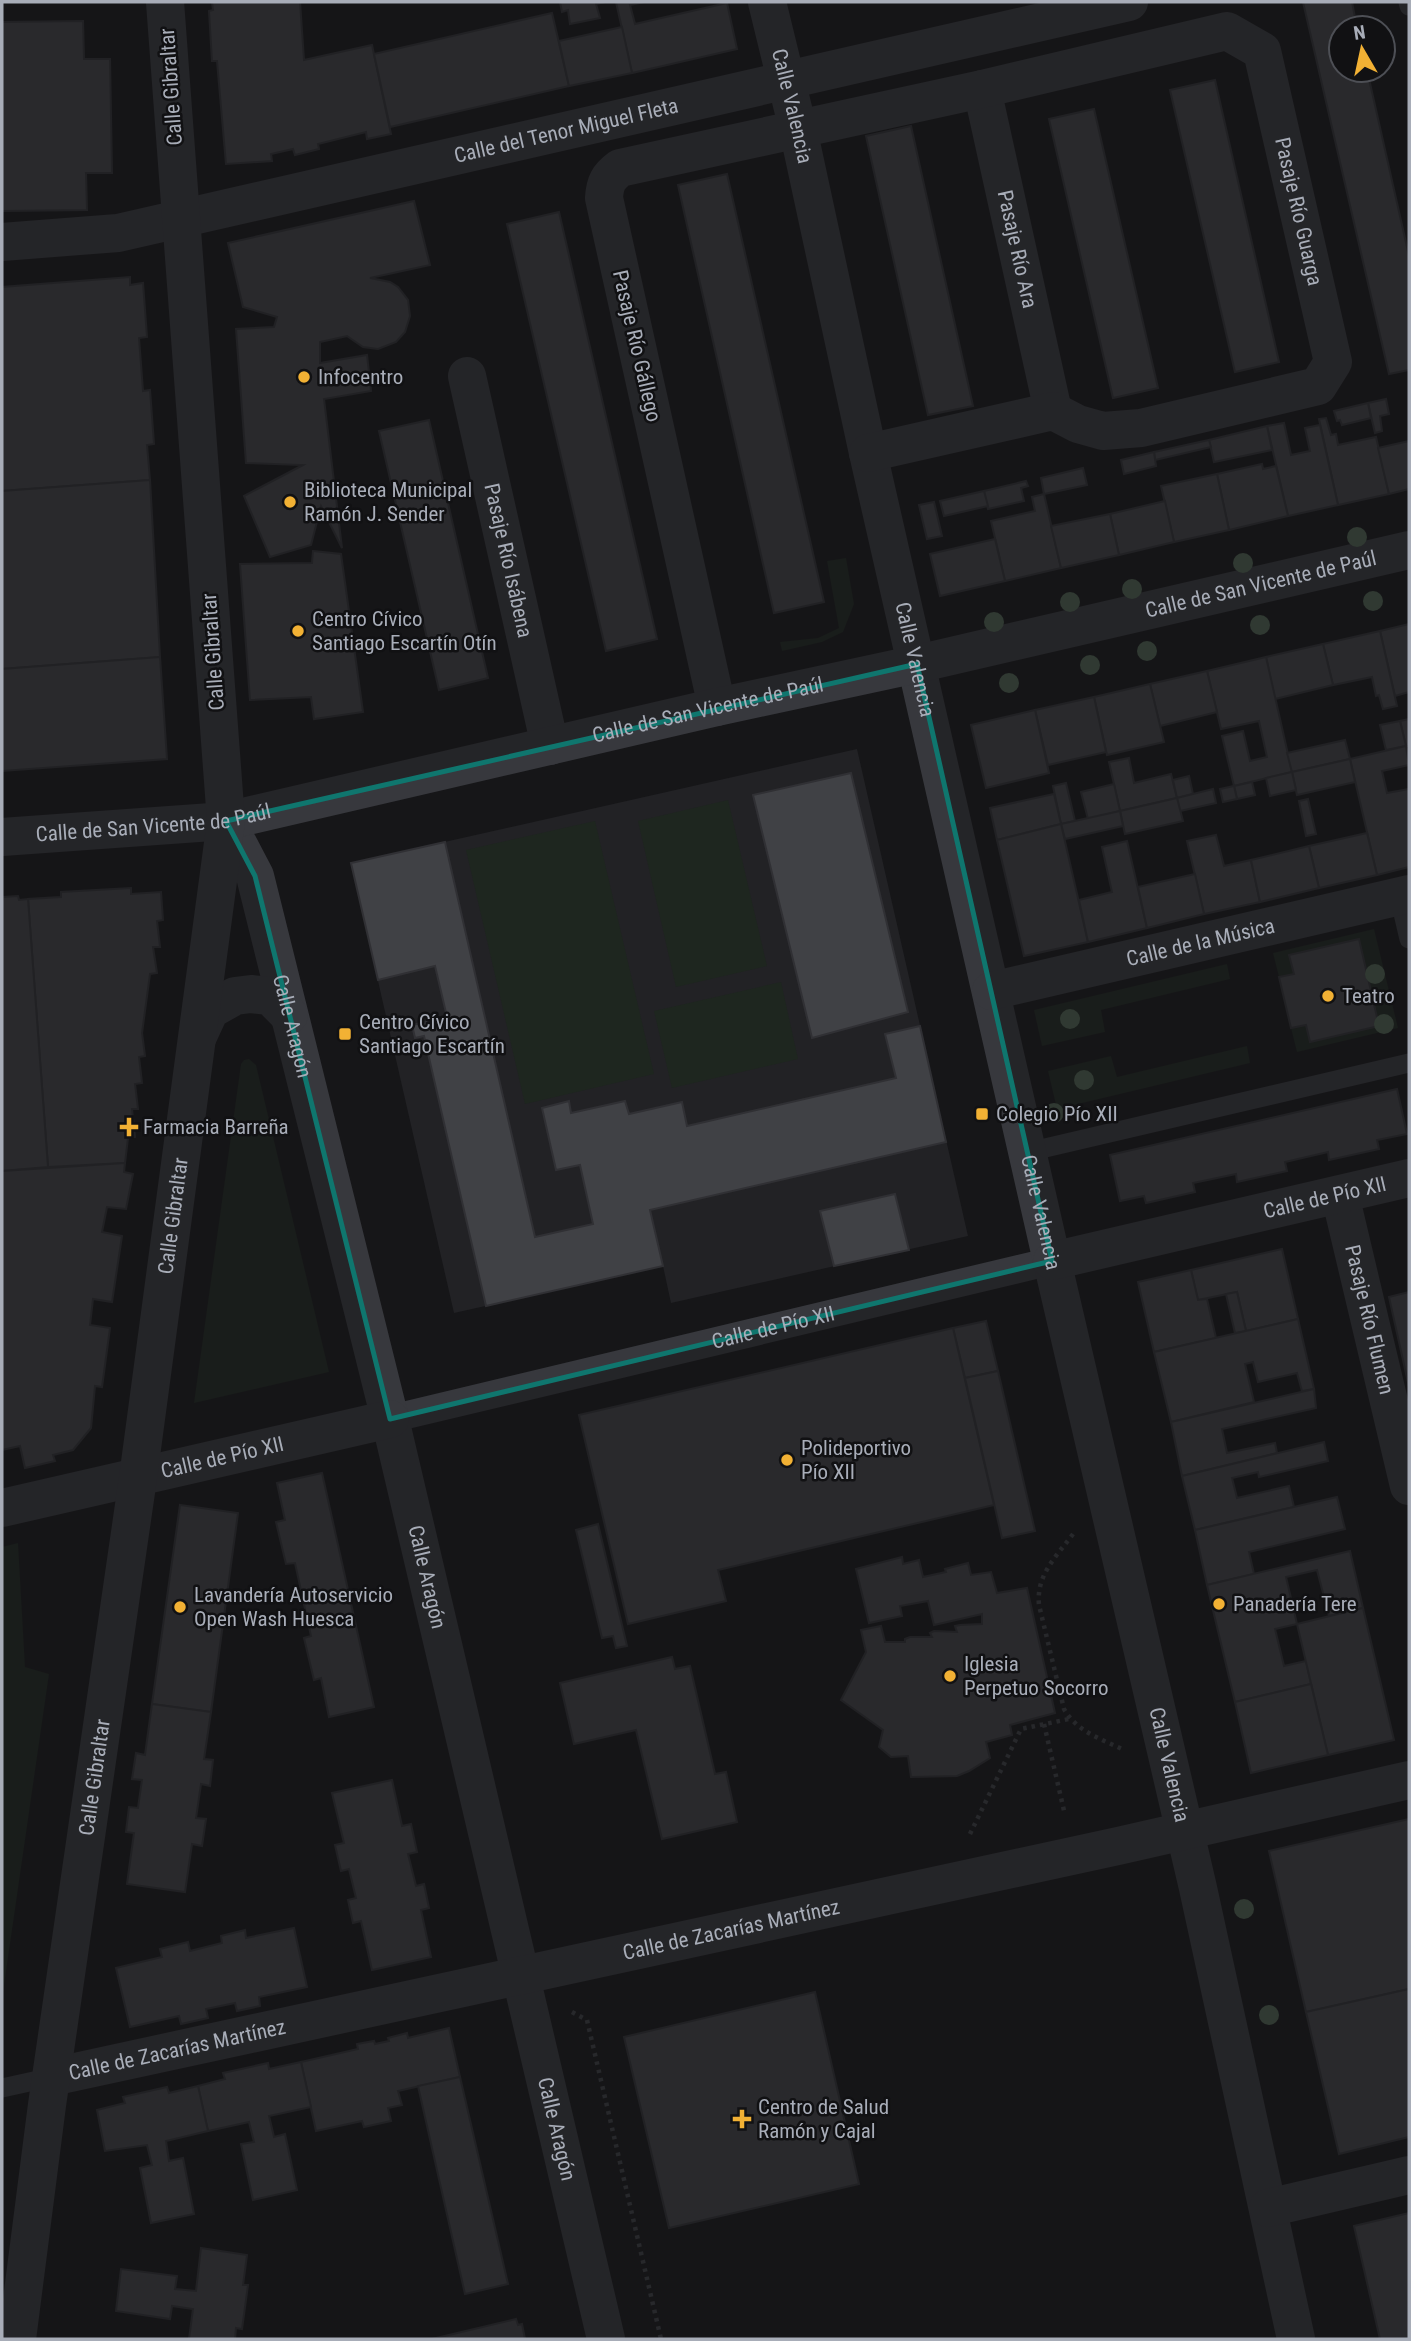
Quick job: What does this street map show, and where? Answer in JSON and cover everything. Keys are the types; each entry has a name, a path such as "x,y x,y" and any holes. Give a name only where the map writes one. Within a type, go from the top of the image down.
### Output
{"street":[{"name":"Calle Gibraltar","path":"17,2339 138,1478 226,821 165,2"},
{"name":"Calle Valencia","path":"767,2 798,129 868,453 1052,1261 1185,1831 1296,2339"},
{"name":"Calle del Tenor Miguel Fleta","path":"2,242 118,233 1129,2"},
{"name":"Pasaje Río Guarga","path":"798,129 1227,31 1262,51 1333,362 1318,386 1140,428 1103,431 1078,424 1053,411"},
{"name":"Pasaje Río Ara","path":"982,89 1053,411"},
{"name":"Pasaje Río Gállego","path":"717,707 604,198 605,186 609,176 620,168 798,129"},
{"name":"Pasaje Río Isábena","path":"467,376 550,746"},
{"path":"868,453 1053,411"},
{"name":"Calle de San Vicente de Paúl","path":"2,837 226,821 1409,550"},
{"name":"Calle Aragón","path":"226,821 255,876 390,1419 606,2339"},
{"name":"Calle de la Música","path":"991,991 1404,895"},
{"path":"197,1038 210,1010 235,996 270,996 289,1015"},
{"name":"Calle de Pío XII","path":"2,1508 1409,1178"},
{"name":"Pasaje Río Flumen","path":"1340,1195 1409,1486"},
{"name":"Calle de Zacarías Martínez","path":"52,2077 523,1986 1409,1780"},
{"path":"1268,2207 1409,2175"}],"lane":[{"path":"1404,895 1409,939"},
{"path":"1028,1152 1409,1063"},
{"path":"2,2088 52,2077"}],"path":[{"path":"1077,1530 1046,1570 1038,1596 1064,1709 1069,1719 1086,1731 1128,1752"},
{"path":"967,1841 1021,1729 1069,1719"},
{"path":"1044,1724 1065,1816"},
{"path":"523,1986 587,2020 661,2339"}],"highlighted area":[{"path":"917,664 1052,1261 390,1419 255,876 226,821"}],"shaded area":[{"path":"846,558 854,604 843,632 822,642 782,651 780,642 818,638 839,628 827,561"},
{"path":"857,749 968,1236 671,1303 663,1266 454,1313 351,863"},
{"path":"728,800 767,966 676,987 638,821"},
{"path":"595,821 654,1074 525,1104 466,850"},
{"path":"1374,929 1398,1028 1297,1052 1291,1028 1306,1025 1310,1042 1379,1026 1359,940 1289,956 1294,974 1279,977 1273,953"},
{"path":"1227,964 1230,979 1101,1010 1105,1032 1042,1046 1034,1010"},
{"path":"781,982 798,1059 672,1088 654,1011"},
{"path":"1247,1046 1250,1063 1057,1109 1048,1071 1111,1056 1117,1077"},
{"path":"249,1059 256,1065 329,1372 194,1403 241,1064"},
{"path":"18,1543 25,1667 49,1674 2,1999 2,1547"}],"building":[{"path":"212,2 300,2 304,60 372,45 391,134 367,139 366,132 318,144 319,149 295,155 293,149 271,154 272,161 226,164 217,61 212,61 209,11 213,10"},
{"path":"560,2 605,2 596,4 600,18 570,24 568,10 562,12"},
{"path":"616,2 644,2 630,5 635,24 727,3 737,49 632,73"},
{"path":"1303,2 1352,2 1354,14 1327,14 1327,84 1370,84 1409,256 1409,370 1389,374"},
{"path":"552,13 569,86 390,127 374,54"},
{"path":"83,21 84,59 110,59 112,173 86,173 87,210 2,211 2,22"},
{"path":"622,27 632,73 569,86 559,41"},
{"path":"1215,80 1279,362 1235,372 1170,90"},
{"path":"1094,109 1158,388 1113,398 1049,119"},
{"path":"911,126 973,406 928,415 866,136"},
{"path":"727,174 824,602 774,613 678,185"},
{"name":"Infocentro","path":"414,201 430,265 370,278 390,282 398,287 408,300 410,316 405,332 396,342 378,349 363,347 347,336 320,342 320,363 367,355 371,391 324,399 342,548 321,506 311,545 270,557 244,496 303,465 246,463 236,329 274,327 277,317 243,307 228,243"},
{"path":"559,212 657,639 606,651 507,224"},
{"path":"130,277 130,285 143,283 147,337 139,338 143,391 150,390 154,444 147,445 150,480 2,491 2,287"},
{"path":"1386,399 1389,414 1380,416 1382,431 1375,433 1368,403"},
{"path":"1368,403 1371,418 1342,425 1340,420 1337,421 1334,411"},
{"path":"1326,418 1331,435 1336,434 1338,445 1376,437 1389,494 1338,505 1319,419"},
{"path":"429,420 488,678 439,690 379,431"},
{"path":"1284,423 1291,455 1310,451 1305,428 1320,425 1338,505 1288,516 1267,426"},
{"path":"1267,426 1272,450 1214,462 1209,440"},
{"path":"1209,440 1211,447 1155,460 1154,452"},
{"path":"1409,441 1409,489 1389,494 1378,448"},
{"path":"1154,452 1156,466 1124,474 1121,460"},
{"path":"1262,464 1263,469 1276,466 1288,516 1229,530 1217,474"},
{"path":"1083,468 1087,485 1044,494 1041,478"},
{"path":"1217,474 1229,530 1174,542 1161,486"},
{"path":"150,480 160,657 2,669 2,491"},
{"path":"1026,481 1028,486 1021,488 1024,501 988,509 984,491"},
{"path":"984,491 988,506 944,516 940,501"},
{"path":"1044,494 1061,568 1005,581 991,521 1035,511 1032,497"},
{"path":"1165,501 1174,542 1119,555 1110,514"},
{"path":"934,502 942,536 927,539 919,505"},
{"path":"1110,514 1119,555 1061,568 1051,526"},
{"path":"995,539 1005,581 940,596 930,554"},
{"name":"Centro Cívico Santiago Escartín Otín","path":"313,551 341,554 363,712 314,719 311,697 250,700 240,564 312,563"},
{"path":"1409,624 1409,692 1395,696 1380,631"},
{"path":"1380,631 1397,706 1383,709 1379,695 1376,696 1372,677 1333,685 1323,644"},
{"path":"1323,644 1333,685 1275,699 1266,657"},
{"path":"160,657 167,759 2,771 2,669"},
{"path":"1266,657 1292,772 1234,786 1222,736 1243,731 1250,761 1267,757 1259,721 1221,729 1207,671"},
{"path":"1207,671 1217,712 1160,726 1150,684"},
{"path":"1150,684 1164,742 1107,755 1094,697"},
{"path":"1094,697 1106,752 1048,765 1035,710"},
{"path":"1035,710 1049,773 986,788 971,725"},
{"path":"1409,719 1409,746 1406,746 1400,721"},
{"path":"1400,721 1406,746 1386,750 1380,725"},
{"path":"1345,740 1350,759 1292,772 1287,753"},
{"path":"1406,746 1409,765 1382,771 1387,793 1409,789 1409,867 1377,875 1350,759"},
{"path":"1129,758 1134,783 1171,774 1177,798 1120,811 1109,762"},
{"path":"1350,759 1355,782 1297,795 1292,772"},
{"path":"1292,772 1296,790 1270,796 1266,778"},
{"path":"851,773 908,1012 812,1038 753,795"},
{"path":"1189,776 1193,794 1177,798 1173,780"},
{"path":"1252,782 1255,795 1237,799 1234,786"},
{"path":"1066,783 1075,821 1061,824 1053,786"},
{"path":"1114,784 1120,811 1088,819 1081,792"},
{"path":"1234,786 1237,799 1223,802 1220,789"},
{"path":"1213,789 1216,803 1180,811 1177,798"},
{"path":"1054,794 1061,824 997,840 990,808"},
{"path":"1177,798 1183,821 1125,834 1120,811"},
{"path":"1308,799 1316,834 1306,836 1299,801"},
{"path":"1120,811 1123,826 1065,839 1061,824"},
{"path":"1061,824 1088,942 1024,956 997,840"},
{"path":"1367,833 1377,875 1319,888 1309,846"},
{"path":"1216,835 1224,866 1251,860 1260,902 1204,914 1187,841"},
{"path":"1127,841 1147,928 1088,942 1079,900 1112,892 1102,847"},
{"path":"445,842 535,1237 593,1224 580,1165 556,1170 542,1108 569,1101 571,1113 625,1101 629,1114 682,1102 687,1126 896,1078 885,1034 920,1026 946,1142 650,1210 663,1266 486,1306 424,1036 415,1038 412,1025 447,1017 435,966 378,980 351,863"},
{"path":"1309,846 1319,888 1260,902 1251,860"},
{"path":"1195,874 1204,914 1147,928 1138,887"},
{"path":"131,888 131,894 161,892 163,920 157,921 160,947 153,947 157,973 150,974 142,1033 145,1056 139,1057 142,1083 135,1084 138,1109 132,1109 135,1137 128,1138 125,1163 48,1167 28,899 61,897 61,892"},
{"path":"18,896 19,900 28,899 48,1167 2,1171 2,901 3,897"},
{"name":"Teatro","path":"1359,939 1379,1026 1310,1042 1306,1025 1291,1028 1279,977 1294,974 1289,955"},
{"path":"1397,1089 1407,1134 1377,1140 1379,1149 1329,1160 1328,1152 1285,1162 1287,1171 1237,1182 1236,1174 1193,1183 1195,1192 1146,1203 1144,1196 1120,1201 1110,1155"},
{"path":"125,1163 124,1172 133,1174 126,1209 107,1207 102,1232 122,1236 112,1302 93,1299 90,1325 110,1328 102,1387 95,1386 91,1428 73,1450 53,1455 55,1461 25,1468 20,1446 2,1450 2,1171"},
{"path":"895,1194 909,1250 834,1266 820,1211"},
{"path":"1282,1249 1298,1319 1246,1331 1237,1292 1198,1300 1191,1270"},
{"path":"1191,1270 1198,1300 1207,1299 1216,1338 1154,1352 1138,1282"},
{"path":"1237,1292 1246,1331 1235,1333 1226,1294"},
{"path":"1409,1292 1409,1387 1389,1297"},
{"path":"1298,1319 1314,1389 1302,1391 1297,1373 1258,1382 1253,1362 1245,1364 1254,1402 1171,1422 1154,1352"},
{"path":"986,1321 998,1371 965,1378 953,1328"},
{"name":"Polideportivo Pío XII","path":"953,1328 994,1505 718,1570 726,1601 628,1624 579,1415"},
{"path":"998,1371 1035,1531 1002,1538 965,1378"},
{"path":"1314,1389 1316,1408 1222,1429 1227,1453 1275,1443 1277,1453 1182,1476 1171,1422"},
{"path":"1324,1442 1328,1461 1259,1477 1258,1472 1232,1478 1237,1498 1289,1486 1294,1507 1195,1530 1182,1476"},
{"path":"322,1473 374,1707 329,1717 321,1678 314,1680 304,1638 311,1636 295,1563 286,1564 276,1522 285,1520 277,1483"},
{"path":"1337,1497 1345,1529 1249,1552 1254,1574 1207,1585 1195,1530"},
{"path":"180,1505 238,1513 211,1712 152,1704"},
{"path":"598,1524 627,1646 616,1648 613,1636 602,1638 576,1530"},
{"path":"1350,1551 1363,1608 1329,1616 1317,1570 1286,1577 1297,1624 1275,1629 1284,1666 1306,1661 1311,1684 1235,1702 1207,1585"},
{"name":"Iglesia Perpetuo Socorro","path":"902,1557 903,1564 919,1560 923,1577 968,1563 971,1575 991,1572 997,1593 1027,1588 1055,1713 1010,1725 1012,1735 986,1742 990,1758 957,1776 911,1777 908,1756 891,1757 879,1747 883,1730 841,1700 866,1652 861,1630 881,1626 885,1642 905,1642 905,1639 910,1637 932,1637 930,1633 934,1631 957,1632 955,1626 982,1624 982,1614 934,1625 928,1601 900,1606 902,1616 869,1623 856,1569"},
{"path":"1363,1608 1394,1740 1328,1755 1297,1624"},
{"path":"672,1657 675,1669 690,1666 715,1774 726,1772 737,1822 662,1839 636,1730 574,1744 560,1683"},
{"path":"1311,1684 1328,1755 1251,1773 1235,1702"},
{"path":"152,1704 211,1712 204,1759 213,1760 210,1786 201,1784 196,1818 206,1819 202,1846 192,1844 185,1892 127,1884 134,1833 126,1832 129,1807 138,1808 142,1780 132,1779 136,1753 145,1755"},
{"path":"392,1780 402,1826 411,1824 417,1852 408,1854 416,1886 424,1884 429,1908 421,1910 431,1957 372,1970 361,1921 353,1923 348,1900 356,1898 349,1869 341,1871 335,1845 344,1843 332,1793"},
{"path":"1409,1819 1409,1989 1306,2012 1269,1851"},
{"path":"294,1928 307,1987 259,1997 260,2006 237,2011 235,2003 206,2009 208,2018 181,2024 179,2016 130,2027 116,1968 162,1957 160,1949 188,1942 190,1951 222,1943 221,1936 245,1930 246,1938"},
{"path":"1409,1989 1409,2137 1339,2154 1306,2012"},
{"path":"815,1992 859,2184 669,2228 624,2037"},
{"path":"449,2028 460,2077 398,2091 402,2105 388,2108 391,2121 364,2127 362,2121 316,2131 301,2062 358,2049 357,2044 374,2041 375,2044 407,2033 408,2038"},
{"path":"301,2062 311,2107 269,2116 274,2137 285,2134 297,2190 253,2200 241,2144 254,2142 249,2122 208,2131 198,2086 225,2079 223,2073 268,2063 269,2069"},
{"path":"460,2077 508,2284 465,2294 418,2086"},
{"path":"198,2086 208,2131 166,2141 169,2161 183,2158 194,2214 151,2223 140,2168 152,2165 147,2145 105,2151 97,2110 125,2103 123,2097 167,2087 169,2093"},
{"path":"1409,2213 1409,2339 1380,2339 1354,2226"},
{"path":"201,2248 247,2255 243,2285 248,2285 242,2329 236,2328 235,2339 189,2339 193,2309 172,2306 170,2319 116,2311 121,2269 177,2276 175,2289 196,2291"},
{"path":"516,2319 518,2325 522,2324 525,2339 432,2339"}],"place":[{"name":"Infocentro","path":"304,377"},
{"name":"Biblioteca Municipal Ramón J. Sender","path":"290,502"},
{"name":"Centro Cívico Santiago Escartín Otín","path":"298,631"},
{"name":"Teatro","path":"1328,996"},
{"name":"Centro Cívico Santiago Escartín","path":"345,1034"},
{"name":"Colegio Pío XII","path":"982,1114"},
{"name":"Farmacia Barreña","path":"129,1127"},
{"name":"Polideportivo Pío XII","path":"787,1460"},
{"name":"Panadería Tere","path":"1219,1604"},
{"name":"Lavandería Autoservicio Open Wash Huesca","path":"180,1607"},
{"name":"Iglesia Perpetuo Socorro","path":"950,1676"},
{"name":"Centro de Salud Ramón y Cajal","path":"742,2119"}]}
